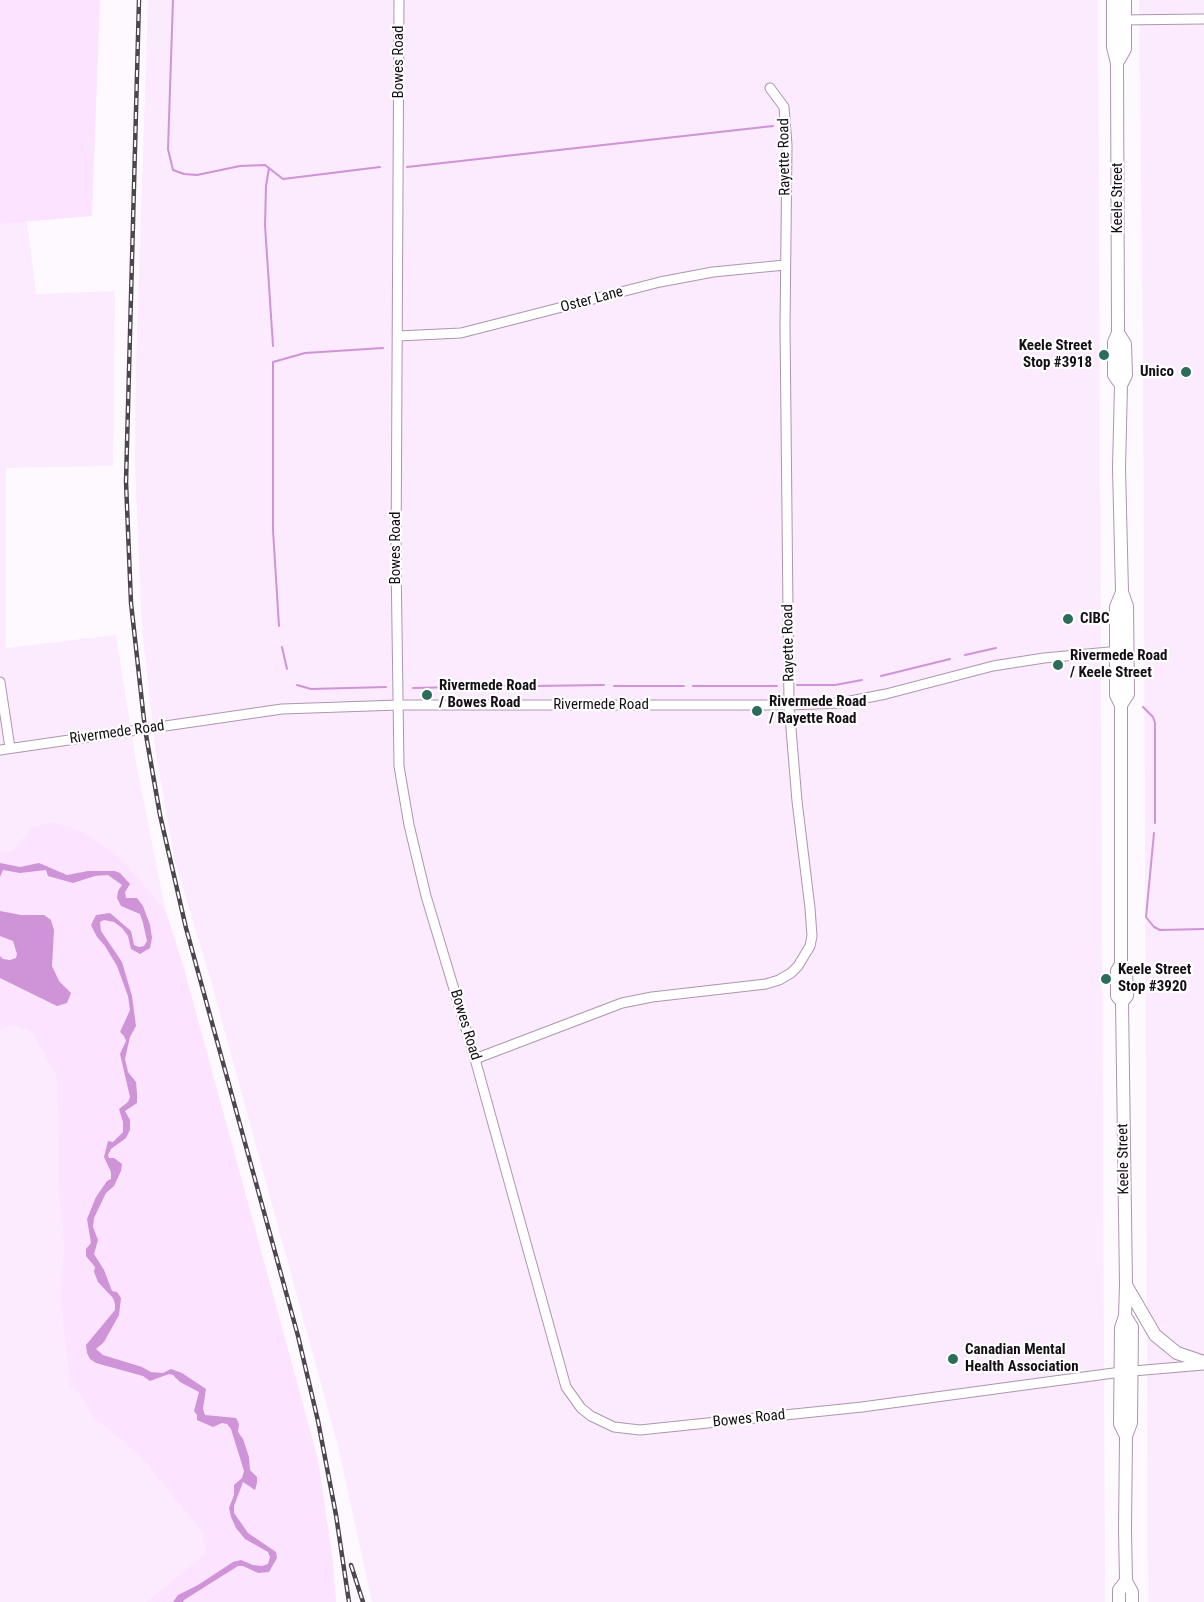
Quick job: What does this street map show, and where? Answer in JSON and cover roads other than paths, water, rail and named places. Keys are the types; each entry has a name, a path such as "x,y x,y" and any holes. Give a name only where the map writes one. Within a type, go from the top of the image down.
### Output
{"main road":[{"name":"Keele Street","path":"1113,0 1125,49 1118,63 1118,333 1114,342 1114,375 1120,385 1119,468 1122,592 1116,607 1122,651 1116,695 1121,705 1121,964 1116,971 1118,996 1122,1002 1125,1316 1132,1327 1126,1371 1131,1423 1126,1436 1126,1581 1132,1592 1132,1602"},
{"name":"Keele Street","path":"1118,20 1125,0"},
{"path":"1126,1285 1155,1335 1177,1353 1204,1364"},
{"name":"Keele Street","path":"1119,1602 1119,1590 1126,1581"}],"street":[{"name":"Bowes Road","path":"399,0 396,559 399,766 409,825 426,896 475,1059 562,1375 573,1398 591,1416 627,1430 862,1407 1126,1371 1204,1364"},
{"path":"1118,20 1204,19"},
{"name":"Rayette Road","path":"475,1059 622,1003 652,997 766,984 779,980 791,973 808,952 812,936 789,705 785,264 787,145 784,107 770,88"},
{"name":"Oster Lane","path":"398,336 461,333 660,282 713,272 785,264"},
{"name":"Rivermede Road","path":"0,750 282,709 399,705 840,703 993,666 1044,658 1122,651"},
{"path":"0,682 10,748"}],"waterway":[{"path":"173,0 168,149 173,170 197,175 240,166 265,165 283,179 380,167"},
{"path":"407,167 773,126"},
{"path":"269,168 265,225 273,346"},
{"path":"279,626 273,530 273,362 305,353 383,348"},
{"path":"282,647 287,669"},
{"path":"965,655 996,648"},
{"path":"881,676 950,659"},
{"path":"797,685 835,685 862,680"},
{"path":"297,685 311,689 386,687"},
{"path":"533,686 604,685"},
{"path":"413,688 507,686"},
{"path":"614,686 684,686"},
{"path":"693,686 777,686"},
{"path":"1143,707 1153,717 1155,723 1155,823"},
{"path":"1154,833 1146,917 1154,927 1160,930 1204,929"}],"railway":[{"path":"139,0 126,482 131,603 145,729 160,815 186,928 298,1336 318,1421 336,1515 349,1602"},
{"path":"351,1565 363,1602"}],"place":[{"name":"Keele Street Stop #3918","path":"1104,355"},
{"name":"Unico","path":"1186,372"},
{"name":"CIBC","path":"1068,619"},
{"name":"Rivermede Road / Keele Street","path":"1058,665"},
{"name":"Rivermede Road / Bowes Road","path":"427,695"},
{"name":"Rivermede Road / Rayette Road","path":"757,711"},
{"name":"Keele Street Stop #3920","path":"1106,979"},
{"name":"Canadian Mental Health Association","path":"953,1359"}]}
